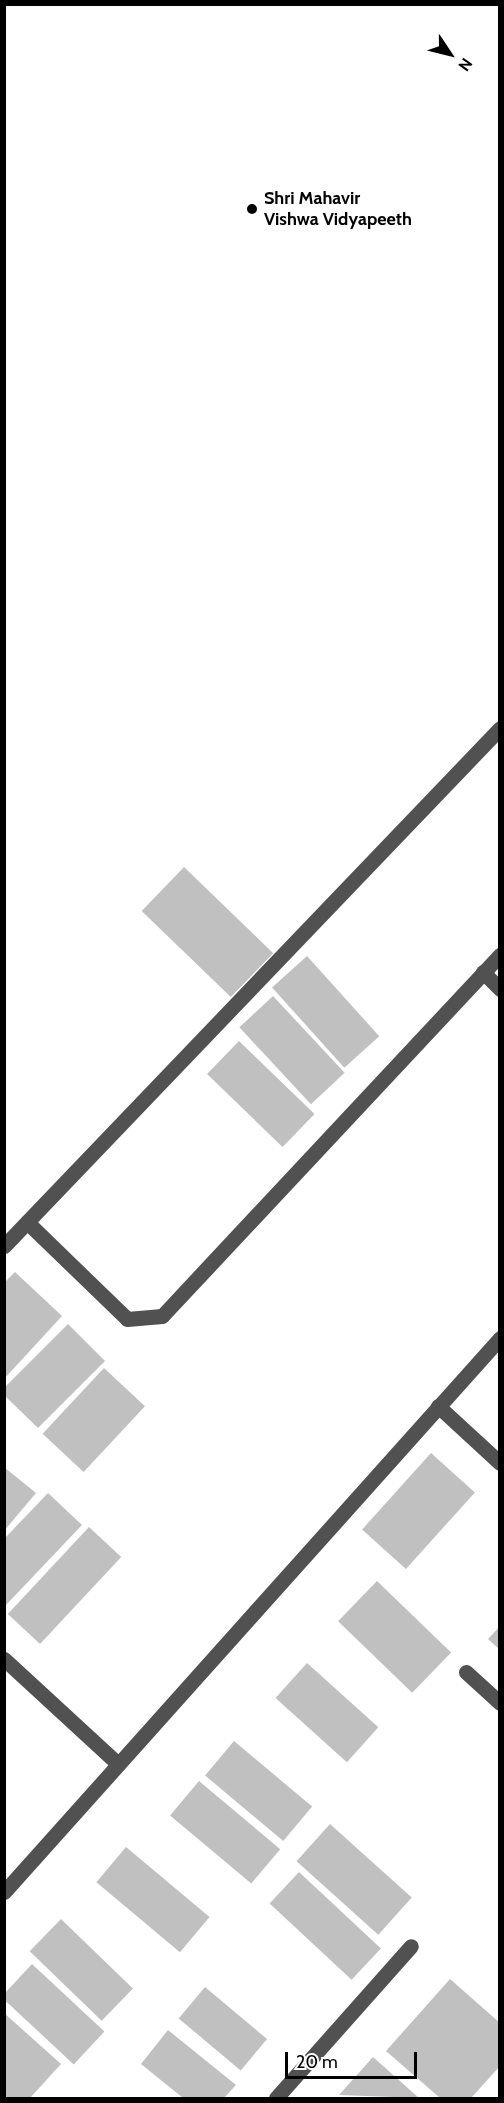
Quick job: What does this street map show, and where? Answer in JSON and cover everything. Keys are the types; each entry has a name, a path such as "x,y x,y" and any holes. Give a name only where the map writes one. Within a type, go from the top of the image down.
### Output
{"street":[{"path":"4,1246 500,728"},
{"path":"27,1222 127,1319 162,1316 500,955"},
{"path":"483,972 500,989"},
{"path":"4,1892 500,1338"},
{"path":"438,1406 500,1463"},
{"path":"4,1659 118,1764"},
{"path":"466,1672 500,1703"},
{"path":"276,2098 411,1946"}],"building":[{"path":"184,867 273,953 231,997 142,911"},
{"path":"307,956 379,1036 344,1068 272,987"},
{"path":"273,996 345,1073 311,1104 239,1027"},
{"path":"239,1041 315,1114 283,1147 207,1074"},
{"path":"15,1272 62,1316 4,1379 4,1283"},
{"path":"68,1324 105,1361 38,1428 4,1395 4,1388"},
{"path":"104,1368 145,1406 84,1472 43,1434"},
{"path":"431,1453 475,1492 406,1569 362,1530"},
{"path":"4,1467 36,1493 4,1531"},
{"path":"48,1493 82,1525 6,1605 4,1539"},
{"path":"89,1527 121,1557 40,1644 8,1614"},
{"path":"377,1581 451,1653 412,1693 338,1621"},
{"path":"500,1626 500,1650 488,1639"},
{"path":"307,1663 378,1727 347,1762 276,1698"},
{"path":"234,1741 312,1807 283,1841 205,1775"},
{"path":"199,1781 280,1849 251,1884 170,1815"},
{"path":"330,1824 412,1898 378,1935 297,1861"},
{"path":"126,1847 209,1917 180,1952 96,1882"},
{"path":"299,1872 381,1948 352,1980 270,1903"},
{"path":"61,1919 133,1988 102,2021 30,1951"},
{"path":"32,1964 104,2032 74,2064 4,1999 4,1994"},
{"path":"450,1979 500,2023 500,2066 471,2098 440,2098 386,2051"},
{"path":"205,1987 267,2039 241,2070 179,2018"},
{"path":"4,2013 61,2064 30,2098 4,2098"},
{"path":"168,2030 236,2085 224,2098 183,2098 141,2064"},
{"path":"373,2057 419,2098 339,2095"}],"place":[{"name":"Shri Mahavir Vishwa Vidyapeeth","path":"252,209"}]}
